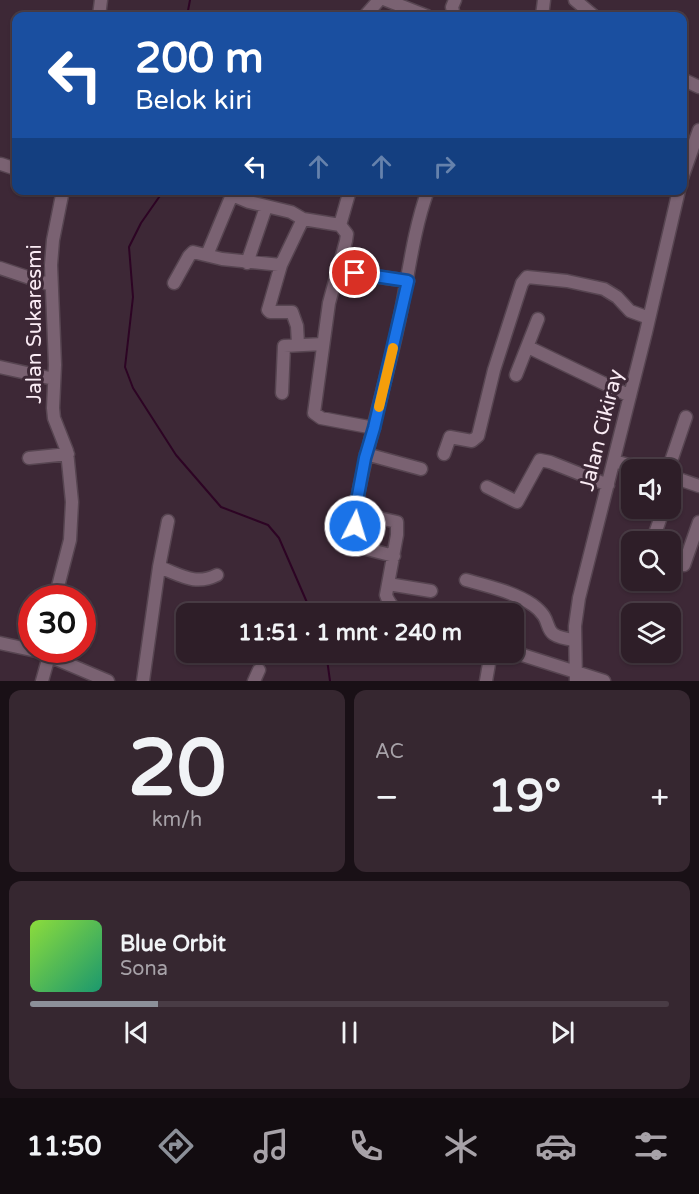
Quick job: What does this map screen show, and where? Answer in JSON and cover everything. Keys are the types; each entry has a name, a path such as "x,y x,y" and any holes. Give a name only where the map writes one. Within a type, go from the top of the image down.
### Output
{"street":[{"path":"368,12 379,0"},
{"path":"386,0 417,12"},
{"path":"574,0 589,12"},
{"path":"687,164 699,130"},
{"name":"Jalan Sukaresmi","path":"58,585 70,540 72,502 68,454 53,413 54,302 51,285 53,240 62,195"},
{"path":"207,255 232,195"},
{"path":"235,195 238,199 291,213 303,219 340,225 346,232 347,238 329,303 315,397 316,415 374,428"},
{"path":"340,225 349,195"},
{"path":"394,556 355,546 353,539 356,506 366,454 408,281 418,220 426,195"},
{"name":"Jalan Cikiray","path":"576,676 575,640 579,598 678,195"},
{"path":"247,263 266,207"},
{"path":"298,344 297,326 292,312 270,312 268,310 280,265 303,219"},
{"path":"174,283 191,253 247,263 280,265"},
{"path":"0,268 51,285"},
{"path":"338,271 408,281"},
{"path":"444,454 450,437 472,441 478,436 494,370 522,283 527,277 567,281 604,289 617,297 630,310 649,318"},
{"path":"516,375 538,319"},
{"path":"282,393 282,348 286,344 323,344"},
{"path":"528,347 630,396"},
{"path":"0,367 54,380"},
{"path":"676,459 686,417"},
{"path":"29,458 68,454"},
{"path":"366,454 421,469"},
{"path":"488,488 519,501 540,460 608,485"},
{"path":"614,461 621,463"},
{"path":"681,481 699,486"},
{"path":"357,513 397,522 394,556 388,584 387,598 391,603"},
{"path":"143,681 168,520"},
{"path":"684,566 699,522"},
{"path":"159,567 199,581 217,575"},
{"path":"466,580 529,602 542,612 550,633 554,636 575,640"},
{"path":"388,584 431,591"},
{"path":"0,643 18,647"},
{"path":"524,656 576,676 604,681"},
{"path":"42,681 43,663"},
{"path":"67,663 108,681"},
{"path":"486,681 489,663"}],"waterway":[{"path":"188,12 190,0"},
{"path":"161,195 141,223 129,247 133,297 125,367 133,388 176,455 221,507 268,525 279,538 307,603"},
{"path":"328,663 330,681"}],"slow traffic":[{"path":"379,407 393,348"}],"route":[{"path":"355,273 408,281 365,458 356,506 355,526"}]}
